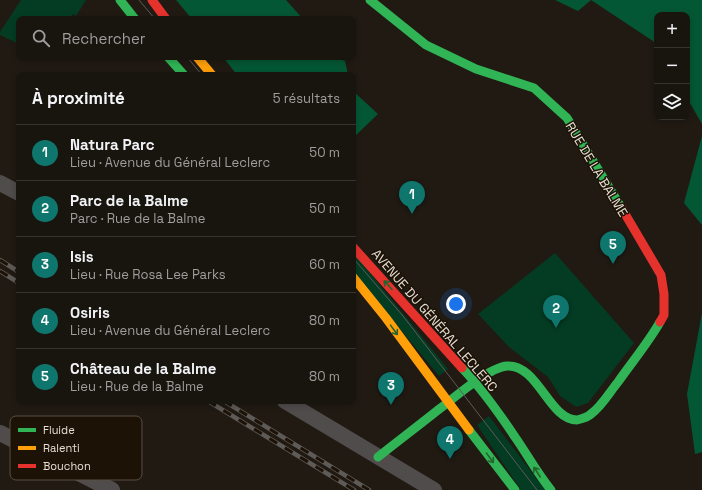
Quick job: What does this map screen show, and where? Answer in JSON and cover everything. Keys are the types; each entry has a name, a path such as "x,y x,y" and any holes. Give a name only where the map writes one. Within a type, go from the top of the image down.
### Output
{"street":[{"path":"120,0 133,16"},
{"path":"152,0 164,16"},
{"name":"RUE DE LA BALME","path":"370,0 383,6 426,45 476,69 534,88 567,118 660,275 664,294 664,315 653,335 600,405 590,415 579,420 570,418 560,412 529,375 517,368 508,366 475,382 378,457"},
{"path":"171,60 181,72"},
{"path":"199,60 209,72"},
{"path":"0,183 16,191"},
{"name":"AVENUE DU GÉNÉRAL LECLERC","path":"356,251 475,382 516,437 538,475 551,490"},
{"path":"356,281 386,318 497,468 516,490"},
{"path":"290,404 434,490"},
{"path":"0,433 10,438"},
{"path":"92,480 112,490"}],"green space":[{"path":"21,0 86,0 76,16 73,14 71,16 16,16 16,43 0,35 0,32"},
{"path":"176,0 286,0 300,16 189,16"},
{"path":"555,0 591,0 578,11"},
{"path":"591,0 702,0 702,124 690,103 690,12 654,12 654,43"},
{"path":"225,60 342,60 345,61 347,72 235,72"},
{"path":"356,94 378,114 356,135"},
{"path":"702,136 702,225 684,203"},
{"path":"555,253 634,343 588,403 576,407 560,396 548,377 509,347 478,314"},
{"path":"356,256 448,369 439,376 356,276"},
{"path":"702,313 702,452 695,454 687,394"},
{"path":"489,416 545,490 521,490 477,425"}],"tram line":[{"path":"139,0 152,16"},
{"path":"190,60 200,72"},
{"path":"356,261 403,316 537,490"}],"railway":[{"path":"0,260 16,270"},
{"path":"0,271 16,281"},
{"path":"213,404 354,490"},
{"path":"229,404 369,490"}],"traffic: fast":[{"path":"120,0 133,16"},
{"path":"370,0 426,45 476,69 534,88 567,118 621,207"},
{"path":"171,60 181,72"},
{"path":"378,457 471,384 481,377 499,368 507,366 518,368 527,374 559,411 567,418 577,420 586,417 599,407 645,345 660,322"},
{"path":"462,368 496,410 551,490"},
{"path":"469,430 515,490"}],"traffic: slow":[{"path":"200,60 210,72"},
{"path":"356,281 386,318 469,430"}],"traffic: jam":[{"path":"152,0 164,16"},
{"path":"621,207 661,275 664,294 664,315 660,322"},
{"path":"356,250 462,368"}],"place":[{"name":"Natura Parc","path":"412,214"},
{"name":"Château de la Balme","path":"613,264"},
{"name":"Parc de la Balme","path":"556,328"},
{"name":"Isis","path":"391,405"},
{"name":"Osiris","path":"450,459"}]}
